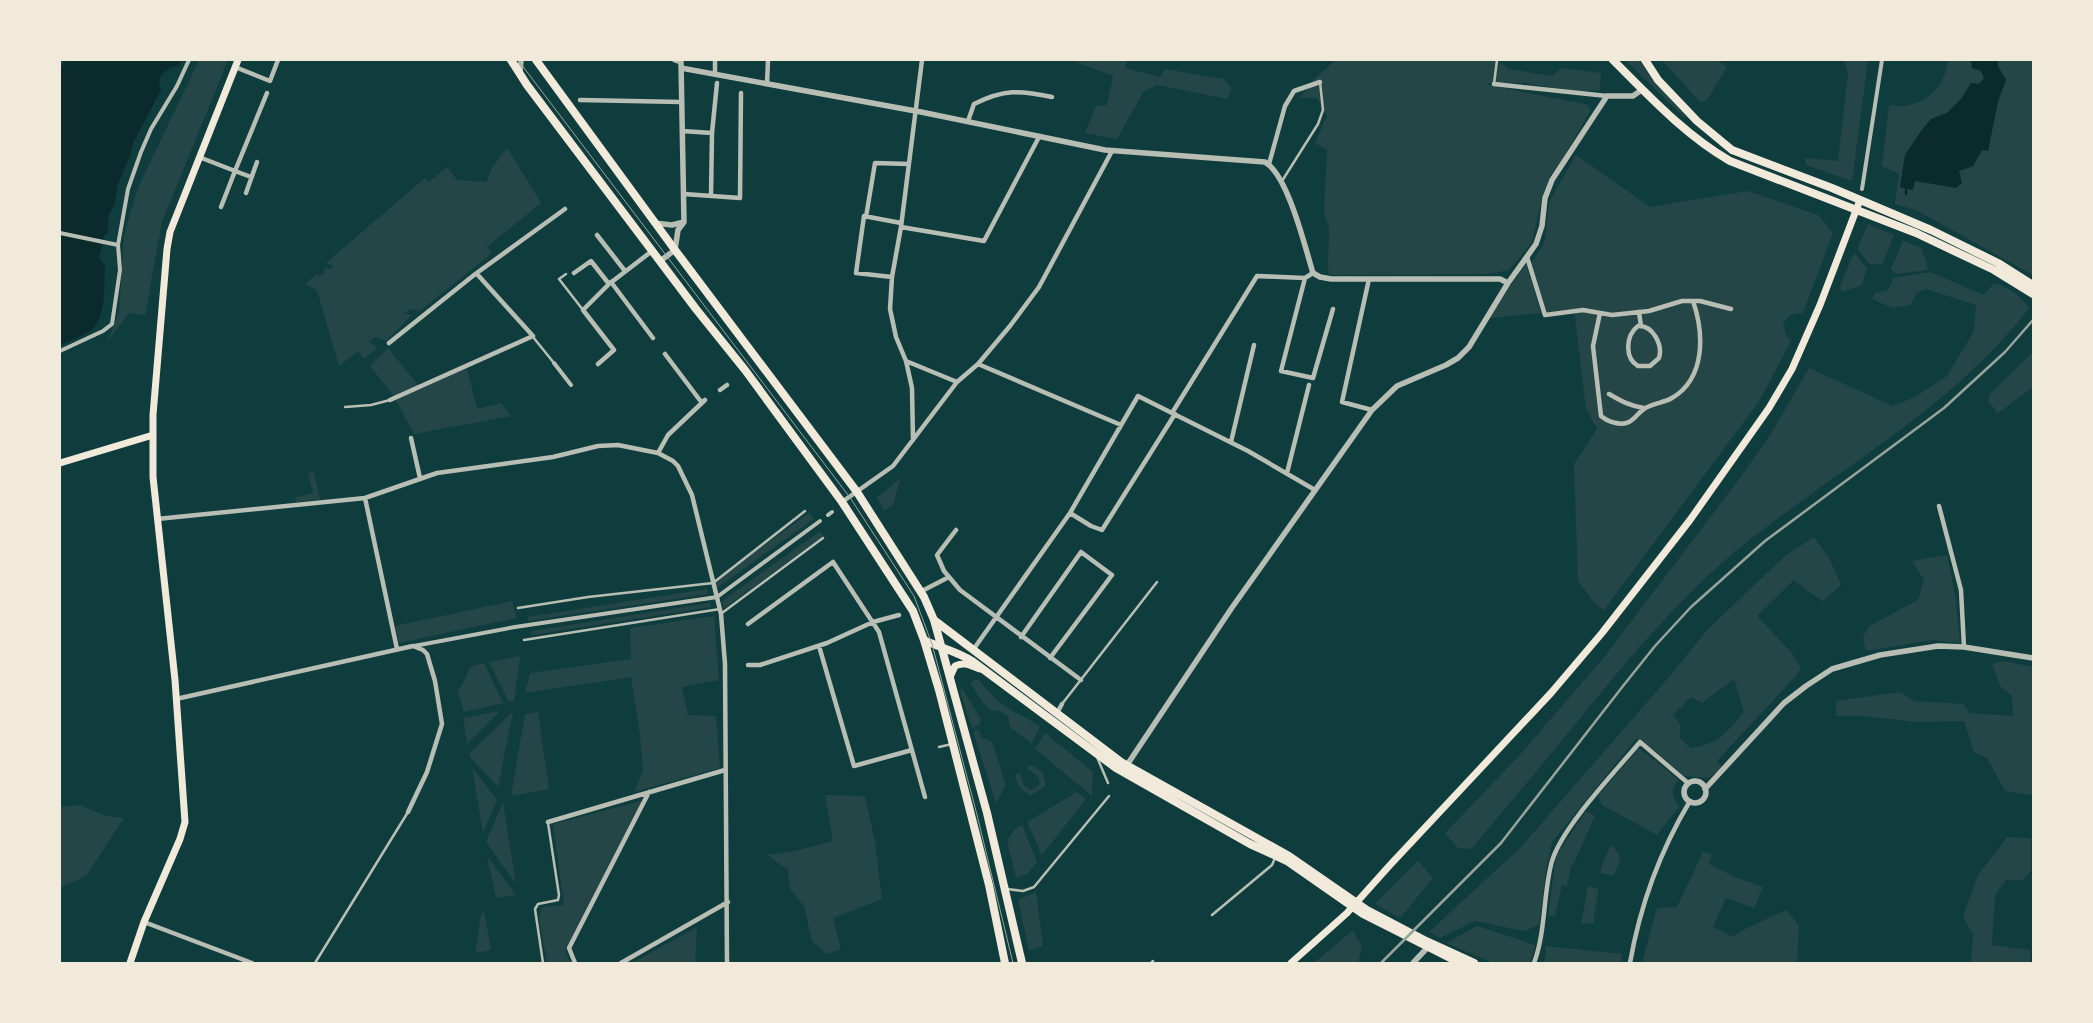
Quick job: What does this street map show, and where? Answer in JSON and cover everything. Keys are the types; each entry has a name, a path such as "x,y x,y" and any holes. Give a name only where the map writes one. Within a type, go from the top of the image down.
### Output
{"main road":[{"path":"130,963 144,922 180,839 185,822 176,699 152,477 153,435 167,250 170,232 198,157 238,60"},
{"path":"510,60 652,251 746,370 842,502 913,611 924,640 953,744 989,884 1005,963"},
{"path":"536,60 674,250 857,492 920,592 934,620 943,649 987,813 1022,963"},
{"path":"1613,60 1684,128 1730,161 1858,209 1960,253 2031,288"},
{"path":"1645,60 1658,80 1697,121 1732,150 1860,200 1965,246 2031,288"},
{"path":"1291,963 1354,904 1551,693 1651,571 1728,467 1769,408 1792,369 1820,305 1860,200"},
{"path":"60,463 153,435"},
{"path":"934,620 1056,713 1125,769 1275,856 1287,861 1354,904"},
{"path":"924,640 939,637 954,640 970,648"},
{"path":"924,640 964,656 1095,753 1289,856 1354,904 1363,914 1386,922 1460,963"},
{"path":"950,677 954,666 959,663 965,663 982,670"},
{"path":"1425,945 1474,963"}],"street":[{"path":"60,351 103,331 112,324 120,270 118,245 128,189 141,152 189,60"},
{"path":"235,68 270,81 278,60"},
{"path":"521,60 521,76"},
{"path":"715,60 715,74"},
{"path":"767,84 768,60"},
{"path":"913,441 912,388 906,361 896,337 890,308 892,277 901,225 922,60"},
{"path":"1862,189 1882,60"},
{"path":"660,261 674,250 678,230 684,222 680,62 715,74 968,121 1112,151 1250,160 1269,164 1282,181 1313,273 1320,277 1331,279 1500,279 1508,283"},
{"path":"1269,164 1285,106 1294,91 1320,82"},
{"path":"711,196 712,132 717,83"},
{"path":"1494,84 1607,96 1633,96 1643,89"},
{"path":"968,121 974,104 1008,92 1022,91 1052,97"},
{"path":"221,207 267,93"},
{"path":"684,194 740,198 741,93"},
{"path":"1125,769 1231,609 1372,410 1397,386 1446,365 1458,358 1469,347 1539,235 1546,198 1552,180 1607,96"},
{"path":"580,100 681,102"},
{"path":"682,131 712,132"},
{"path":"866,217 984,241 1039,136"},
{"path":"842,502 893,466 957,382 978,364 1010,326 1039,287 1112,151"},
{"path":"198,157 251,177"},
{"path":"246,193 257,162"},
{"path":"892,277 856,272 864,216 866,217 875,163 909,164"},
{"path":"389,343 564,209"},
{"path":"654,223 672,225 684,222"},
{"path":"60,232 118,245"},
{"path":"597,235 625,271"},
{"path":"598,364 614,350 583,310 610,283 652,251"},
{"path":"1527,257 1545,315 1583,310 1612,315 1639,312 1682,301 1693,301 1731,309"},
{"path":"574,273 591,261 653,338"},
{"path":"1070,513 1091,526 1102,530 1257,276 1305,278 1313,273"},
{"path":"390,400 532,336 477,274"},
{"path":"1305,278 1281,371 1313,378 1333,309"},
{"path":"1369,279 1342,402 1372,410"},
{"path":"1609,394 1633,407 1644,408 1673,398 1692,379 1698,366 1700,347 1700,328 1693,301"},
{"path":"1639,312 1641,326"},
{"path":"1600,313 1593,346 1601,416 1606,421 1622,424 1630,422 1644,408"},
{"path":"1641,326 1650,329 1660,350 1656,362 1646,367 1634,364 1628,353 1633,330 1641,326"},
{"path":"1231,442 1254,345"},
{"path":"658,453 668,435 704,402 665,354"},
{"path":"906,361 957,382"},
{"path":"554,363 571,385"},
{"path":"978,364 1121,425"},
{"path":"720,390 727,384"},
{"path":"1286,473 1309,385"},
{"path":"970,648 978,642 1070,513 1138,396 1231,442 1315,490"},
{"path":"411,438 420,478"},
{"path":"157,519 366,498 437,473 565,455 598,446 618,445 658,453 673,460 678,466 692,495 720,612 725,664 728,963"},
{"path":"366,498 397,649"},
{"path":"1939,506 1961,590 1964,647"},
{"path":"176,699 397,649 515,627 717,597 820,521"},
{"path":"956,530 937,555 949,578 960,590 994,617 1081,680"},
{"path":"1021,637 1081,552 1112,575 1050,658"},
{"path":"748,624 833,562 879,632 925,797"},
{"path":"920,592 949,578"},
{"path":"748,665 760,665 819,646 873,622 899,615"},
{"path":"408,812 427,772 442,724 427,654 413,646"},
{"path":"819,646 854,766 912,750"},
{"path":"1690,802 1695,803 1703,799 1705,788 1784,703 1832,669 1880,654 1938,646 1964,647 2033,658"},
{"path":"1056,713 1062,704"},
{"path":"1534,963 1544,914 1551,864 1557,846 1640,742 1688,783 1698,782 1705,788"},
{"path":"548,822 726,770"},
{"path":"1688,783 1684,793 1690,802"},
{"path":"575,963 569,948 649,792"},
{"path":"1630,963 1643,905 1664,848 1690,802"},
{"path":"621,963 728,902"},
{"path":"144,922 252,963"},
{"path":"1413,963 1425,945"}],"lane":[{"path":"1494,84 1497,60"},
{"path":"1282,181 1318,124 1322,110 1320,82"},
{"path":"566,274 559,279 583,310"},
{"path":"532,336 554,363"},
{"path":"345,407 390,400"},
{"path":"518,608 588,597 713,583 805,512"},
{"path":"524,640 720,612 823,538"},
{"path":"1062,704 1157,582"},
{"path":"939,747 953,744"},
{"path":"1095,753 1108,783"},
{"path":"1005,888 1023,891 1034,887 1110,796"},
{"path":"315,963 408,812"},
{"path":"543,963 535,909 538,904 558,900 559,894 548,822"},
{"path":"1212,915 1272,865 1275,856"}],"shaded area":[{"path":"65,60 182,60 179,66 171,67 161,75 159,83 161,90 133,143 130,156 117,186 115,204 109,214 107,234 104,235 99,258 105,265 104,295 100,317 90,330 60,345 60,70"},
{"path":"199,60 228,60 162,222 145,315 129,313 107,342 119,313 124,236 137,190"},
{"path":"1071,60 1127,60 1125,68 1160,77 1165,69 1224,79 1232,88 1227,99 1158,85 1144,91 1117,139 1085,133 1096,106 1107,105 1113,76"},
{"path":"1336,60 1496,60 1509,69 1552,76 1561,68 1601,73 1600,90 1580,92 1525,83 1488,83 1488,85 1589,105 1588,108 1591,110 1560,163 1550,176 1542,197 1532,243 1509,270 1489,274 1330,275 1328,272 1329,227 1324,213 1327,150 1315,143 1327,116 1317,98 1300,98 1314,79"},
{"path":"1625,60 1639,60 1647,73 1686,117 1685,118"},
{"path":"1662,60 1717,60 1727,67 1707,100 1701,103"},
{"path":"1844,60 1868,60 1852,181 1806,165 1805,158 1838,161 1848,73"},
{"path":"1948,60 1971,60 1972,68 1981,71 1984,78 1979,84 1971,83 1962,98 1947,113 1931,119 1922,130 1905,155 1900,187 1912,190 1915,181 1973,166 1982,150 1988,151 1998,101 2006,80 1998,66 1997,60 2033,60 2033,275 1916,210 1895,204 1899,174 1882,166 1889,105 1903,106 1914,104 1929,96 1940,84 1947,68"},
{"path":"1971,60 1997,60 1998,66 2006,80 1998,101 1988,151 1982,150 1973,166 1959,171 1962,183 1956,188 1915,181 1913,190 1900,187 1905,155 1922,130 1931,119 1947,113 1962,98 1971,83 1979,84 1984,78 1981,71 1972,68"},
{"path":"507,147 541,203 487,247 492,253 420,311 410,309 404,314 412,315 386,341 375,337 369,342 378,347 364,359 358,351 339,366 317,290 304,284 319,273 319,277 325,273 324,267 330,269 333,266 326,263 425,178 429,182 447,167 457,180 487,182 492,168"},
{"path":"1576,155 1650,207 1748,191 1818,215 1833,233 1803,313 1790,315 1783,323 1786,335 1791,341 1760,400 1604,610 1596,605 1578,581 1574,464 1597,429 1586,409 1574,309 1547,312 1531,264 1545,241 1549,202"},
{"path":"1868,224 1894,235 1882,264 1870,264 1857,249"},
{"path":"1903,241 1922,248 1928,270 1896,274 1891,269"},
{"path":"1854,253 1867,268 1862,285 1842,292 1840,286"},
{"path":"1526,263 1541,313 1489,318"},
{"path":"1930,272 1984,295 1994,283 2000,285 2018,295 2029,308 1998,345 1964,378 1926,410 1768,525 1710,574 1669,614 1632,656 1471,849 1458,848 1445,833 1518,757 1605,656 1737,482 1771,434 1809,368 1893,406 1915,397 1947,376 1974,331 1976,305 1926,289 1917,293 1910,305 1893,308 1872,299 1875,293 1886,291 1892,284 1892,278"},
{"path":"388,348 421,389 467,368 477,409 501,403 511,416 414,434 393,395 370,366"},
{"path":"2033,352 2033,387 1998,413 1988,401 1990,394"},
{"path":"314,472 320,499 296,502 295,497 313,493 308,473"},
{"path":"900,479 893,505 884,511 877,497"},
{"path":"809,513 814,519 717,588 716,580"},
{"path":"820,531 824,536 724,608 722,601"},
{"path":"1814,537 1830,560 1841,585 1823,601 1794,580 1757,616 1791,652 1801,668 1717,761 1722,767 1709,778 1684,776 1642,740 1636,739 1552,842 1547,864 1539,925 1524,931 1475,921 1440,938 1429,932 1520,848 1663,684 1709,628 1785,556","holes":["1734,679 1744,712 1721,736 1708,744 1691,748 1680,738 1680,724 1673,715 1691,697 1702,703"]},
{"path":"1947,555 1956,601 1960,643 1933,640 1866,651 1863,636 1871,625 1918,600 1924,580 1912,561"},
{"path":"707,589 708,594 528,621 528,617"},
{"path":"512,601 516,618 399,643 395,626"},
{"path":"710,603 711,607 532,635 531,631"},
{"path":"714,616 719,680 682,687 688,715 716,716 720,768 634,792 643,770 631,677 525,693 530,673 631,659 630,628"},
{"path":"520,656 514,701 509,702 489,662"},
{"path":"2003,661 2033,667 2033,785 2031,795 2005,791 1987,758 1974,752 1964,721 1918,722 1862,716 1836,716 1836,701 1900,692 1914,701 1964,704 1969,713 2013,716 2012,696 2000,686 1992,664"},
{"path":"484,663 503,703 464,712 458,692 471,666"},
{"path":"978,679 1005,706 1040,726 1032,744 1009,726 1009,717 998,710 992,711 984,704 970,683"},
{"path":"962,688 981,719 979,725 972,728 960,691"},
{"path":"500,711 467,744 463,718"},
{"path":"513,711 498,787 470,757 470,753"},
{"path":"538,712 549,789 511,796 525,714"},
{"path":"978,729 982,738 992,742 1006,785 996,803 973,732"},
{"path":"1045,733 1093,772 1092,796 1035,749"},
{"path":"1639,748 1679,780 1674,786 1673,793 1679,807 1657,835 1602,805 1598,796"},
{"path":"1032,765 1043,773 1046,786 1030,796 1019,787 1015,775 1020,772 1023,785 1031,790 1040,784 1038,776 1027,768"},
{"path":"472,767 497,800 483,833"},
{"path":"1077,792 1086,799 1042,855 1027,822"},
{"path":"825,795 865,796 875,842 882,899 833,918 841,949 826,954 812,941 804,906 790,889 788,870 767,855 795,851 833,841"},
{"path":"645,800 565,950 570,963 547,963 539,918 542,907 564,905 553,824"},
{"path":"503,802 516,884 486,842"},
{"path":"80,805 106,816 124,818 86,876 60,888 60,807"},
{"path":"1586,811 1595,816 1573,865 1571,865 1567,887 1562,885 1555,916 1548,916 1556,856"},
{"path":"1022,825 1037,862 1027,874 1016,878 1007,841 1014,830"},
{"path":"2007,837 2031,838 2031,871 2023,880 2006,880 1995,895 1992,945 2030,950 2030,963 1971,963 1973,935 1963,916 1978,875"},
{"path":"1611,845 1618,853 1620,860 1614,876 1600,873"},
{"path":"1703,852 1712,854 1709,864 1735,877 1763,887 1754,908 1726,898 1713,927 1733,937 1743,930 1786,910 1799,925 1797,963 1642,963 1657,908 1677,907"},
{"path":"487,856 516,895 496,898"},
{"path":"1418,861 1433,878 1400,918 1375,904"},
{"path":"1588,886 1599,889 1594,923 1581,924"},
{"path":"1036,892 1043,946 1029,951 1018,900"},
{"path":"484,911 491,950 475,953 481,915"},
{"path":"1477,926 1535,945 1530,963 1493,963 1446,943"},
{"path":"697,927 695,963 632,963"},
{"path":"1353,930 1362,947 1358,963 1314,963"},
{"path":"1545,946 1622,954 1621,963 1544,963"}],"waterway":[{"path":"1906,189 1906,194"}],"tram line":[{"path":"518,60 851,499 914,596 932,644 977,815 1013,963"}],"railway":[{"path":"1381,963 1501,843 1655,646 1691,607 1765,541 1944,408 2005,352 2033,320"}]}
